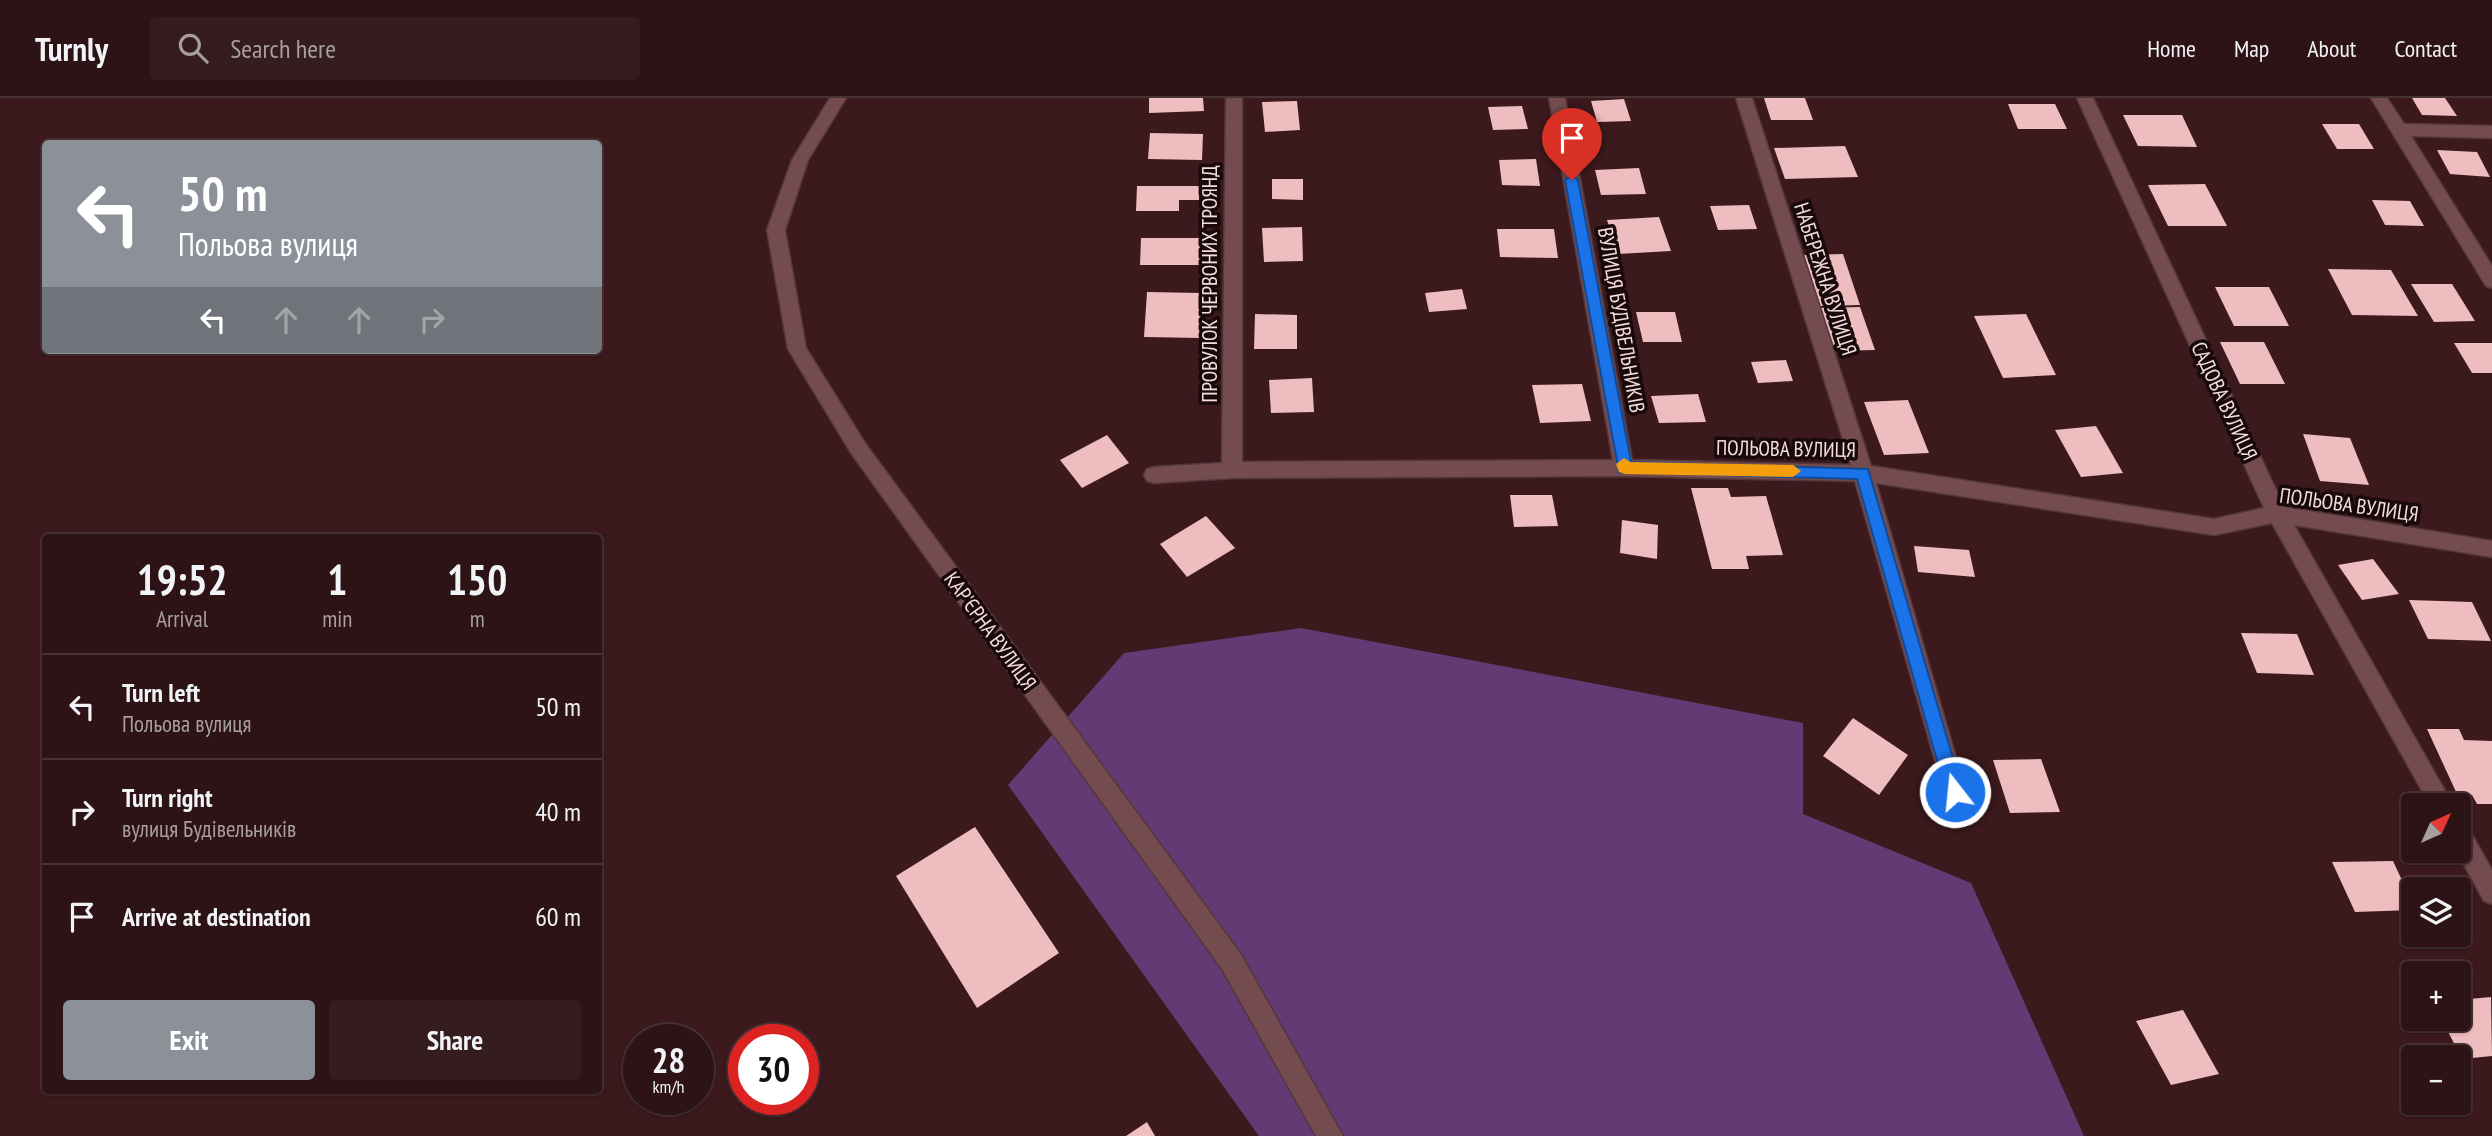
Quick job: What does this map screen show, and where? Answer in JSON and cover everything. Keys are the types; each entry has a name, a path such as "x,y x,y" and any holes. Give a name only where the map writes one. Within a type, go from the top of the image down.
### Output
{"street":[{"name":"КАР'ЄРНА ВУЛИЦЯ","path":"838,98 800,160 776,230 797,349 858,449 1231,961 1330,1136"},
{"name":"ПРОВУЛОК ЧЕРВОНИХ ТРОЯНД","path":"1232,470 1234,98"},
{"name":"ВУЛИЦЯ БУДІВЕЛЬНИКІВ","path":"1557,98 1625,468"},
{"name":"НАБЕРЕЖНА ВУЛИЦЯ","path":"1744,98 1863,473 1955,792"},
{"name":"САДОВА ВУЛИЦЯ","path":"2085,98 2277,514 2435,793"},
{"path":"2379,98 2492,281"},
{"path":"2400,131 2492,132"},
{"name":"ПОЛЬОВА ВУЛИЦЯ","path":"1154,475 1232,470 1625,468 1863,473 2214,527 2277,514 2492,549"},
{"path":"2471,855 2492,893"}],"shaded area":[{"path":"1301,628 1803,723 1803,814 1971,883 2084,1136 1259,1136 1008,785 1124,653"}],"building":[{"path":"1149,98 1203,98 1204,111 1149,113"},
{"path":"1764,98 1805,98 1813,120 1771,120"},
{"path":"2412,98 2445,98 2457,116 2422,115"},
{"path":"1624,99 1631,121 1597,122 1591,101"},
{"path":"1297,101 1300,130 1265,132 1262,102"},
{"path":"2008,104 2055,104 2067,129 2018,129"},
{"path":"1522,106 1528,129 1493,130 1488,107"},
{"path":"2123,115 2182,115 2197,147 2138,146"},
{"path":"2322,124 2359,124 2374,149 2337,149"},
{"path":"1150,133 1203,134 1202,160 1148,159"},
{"path":"1845,146 1858,177 1785,179 1774,148"},
{"path":"2437,150 2477,152 2490,177 2450,174"},
{"path":"1536,159 1540,186 1502,185 1499,160"},
{"path":"1639,168 1646,194 1601,195 1595,170"},
{"path":"1272,179 1303,179 1303,200 1272,199"},
{"path":"2205,184 2227,226 2168,226 2148,185"},
{"path":"1137,186 1199,186 1199,200 1179,200 1179,211 1136,211"},
{"path":"2372,200 2410,201 2424,226 2385,225"},
{"path":"1749,205 1757,229 1718,230 1710,206"},
{"path":"1659,217 1671,251 1618,254 1607,220"},
{"path":"1302,227 1303,261 1264,262 1262,228"},
{"path":"1497,229 1554,229 1558,258 1500,257"},
{"path":"1141,238 1201,238 1201,265 1140,265"},
{"path":"1843,254 1860,305 1820,306 1804,255"},
{"path":"2328,269 2391,270 2418,316 2352,315"},
{"path":"2411,284 2452,284 2475,321 2434,322"},
{"path":"2215,287 2269,287 2289,326 2234,326"},
{"path":"1462,289 1467,309 1429,312 1425,293"},
{"path":"1147,292 1202,293 1200,338 1144,337"},
{"path":"1860,307 1875,350 1834,351 1820,308"},
{"path":"1636,312 1675,312 1682,342 1643,342"},
{"path":"1255,314 1297,315 1297,349 1254,349"},
{"path":"2026,314 2056,375 2003,378 1974,316"},
{"path":"2220,342 2264,342 2285,384 2240,384"},
{"path":"2454,343 2492,343 2492,373 2472,373"},
{"path":"1786,360 1793,381 1758,383 1751,362"},
{"path":"1312,378 1314,412 1271,413 1269,380"},
{"path":"1582,384 1591,421 1540,423 1532,385"},
{"path":"1698,394 1706,422 1659,423 1651,396"},
{"path":"1908,400 1929,453 1884,455 1864,402"},
{"path":"2096,426 2123,473 2081,477 2055,430"},
{"path":"2303,434 2350,438 2369,485 2320,481"},
{"path":"1107,435 1129,463 1082,488 1060,460"},
{"path":"1691,488 1728,488 1731,497 1766,496 1783,555 1746,556 1749,569 1712,569"},
{"path":"1510,495 1552,495 1558,526 1514,527"},
{"path":"1206,516 1235,548 1187,577 1160,544"},
{"path":"1622,520 1658,525 1657,559 1620,553"},
{"path":"1914,546 1969,550 1975,577 1918,572"},
{"path":"2373,559 2399,594 2362,600 2338,565"},
{"path":"2409,600 2472,602 2491,641 2428,639"},
{"path":"2241,633 2297,634 2314,675 2257,673"},
{"path":"1853,718 1908,755 1879,795 1823,756"},
{"path":"2427,729 2459,729 2464,740 2492,741 2492,804 2477,804 2471,793 2457,793"},
{"path":"2041,759 2060,812 2010,813 1993,760"},
{"path":"975,827 1059,953 977,1008 896,876"},
{"path":"2393,861 2401,878 2401,910 2355,912 2332,862"},
{"path":"2491,997 2492,1056 2471,1058 2471,1045 2455,1045 2448,1031 2471,1031 2471,999"},
{"path":"2183,1010 2219,1074 2171,1085 2136,1021"},
{"path":"1147,1122 1155,1136 1126,1136"}],"slow traffic":[{"path":"1624,464 1625,468 1793,471"}],"route":[{"path":"1572,180 1625,468 1863,473 1955,792"}]}
